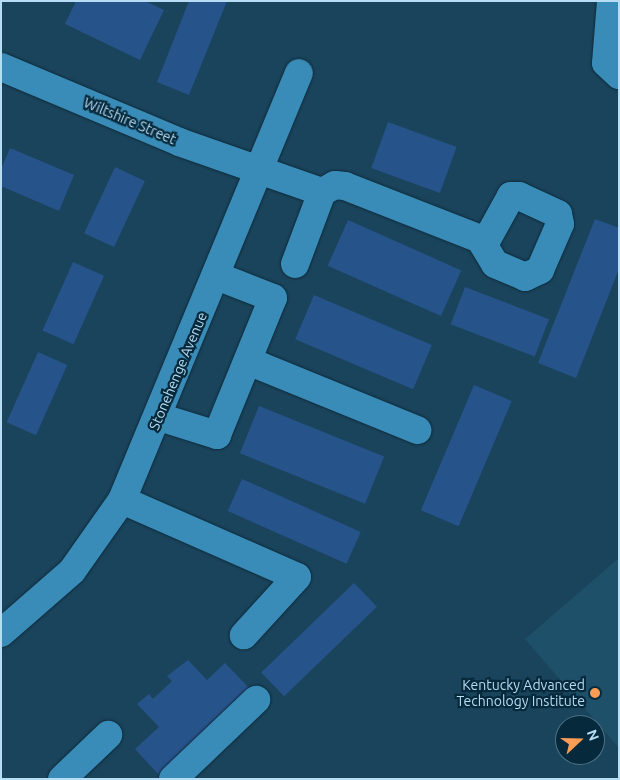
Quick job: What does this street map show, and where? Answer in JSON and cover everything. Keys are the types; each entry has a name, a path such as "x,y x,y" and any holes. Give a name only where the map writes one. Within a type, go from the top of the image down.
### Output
{"street":[{"path":"611,1 606,63 619,74"},
{"name":"Wiltshire Street","path":"1,67 179,142 322,192"},
{"name":"Stonehenge Avenue","path":"1,633 72,571 122,500 159,417 262,170 299,73"},
{"path":"296,264 322,192 335,185 345,186 480,239 484,245"},
{"path":"159,417 217,435 248,361 273,298 217,276"},
{"path":"248,361 418,430"},
{"path":"122,500 297,577 244,635"},
{"path":"173,779 256,700"},
{"path":"62,779 108,734"}],"shaded area":[{"name":"Kentucky Advanced Technology Institute","path":"619,558 619,748 605,732 605,715 591,715 525,639"}],"building":[{"path":"76,1 145,1 164,10 140,60 65,24"},
{"path":"189,1 227,1 189,95 157,82"},
{"path":"388,122 457,147 440,193 371,168"},
{"path":"10,148 74,175 59,211 1,186 1,169"},
{"path":"115,167 145,181 114,247 84,233"},
{"path":"595,219 619,228 619,269 576,378 538,363"},
{"path":"348,220 461,270 441,316 328,266"},
{"path":"73,262 104,276 74,344 42,331"},
{"path":"465,287 549,319 535,357 451,324"},
{"path":"314,295 432,345 413,389 295,339"},
{"path":"38,352 67,365 36,435 7,422"},
{"path":"474,385 512,401 459,526 421,510"},
{"path":"259,406 384,457 365,504 240,453"},
{"path":"242,479 361,532 347,564 228,511"},
{"path":"354,583 377,607 284,696 261,673"},
{"path":"188,660 207,680 225,663 250,689 159,775 135,749 159,727 137,704 149,694 153,699 172,681 167,676"}],"place":[{"name":"Kentucky Advanced Technology Institute","path":"595,693"}]}
